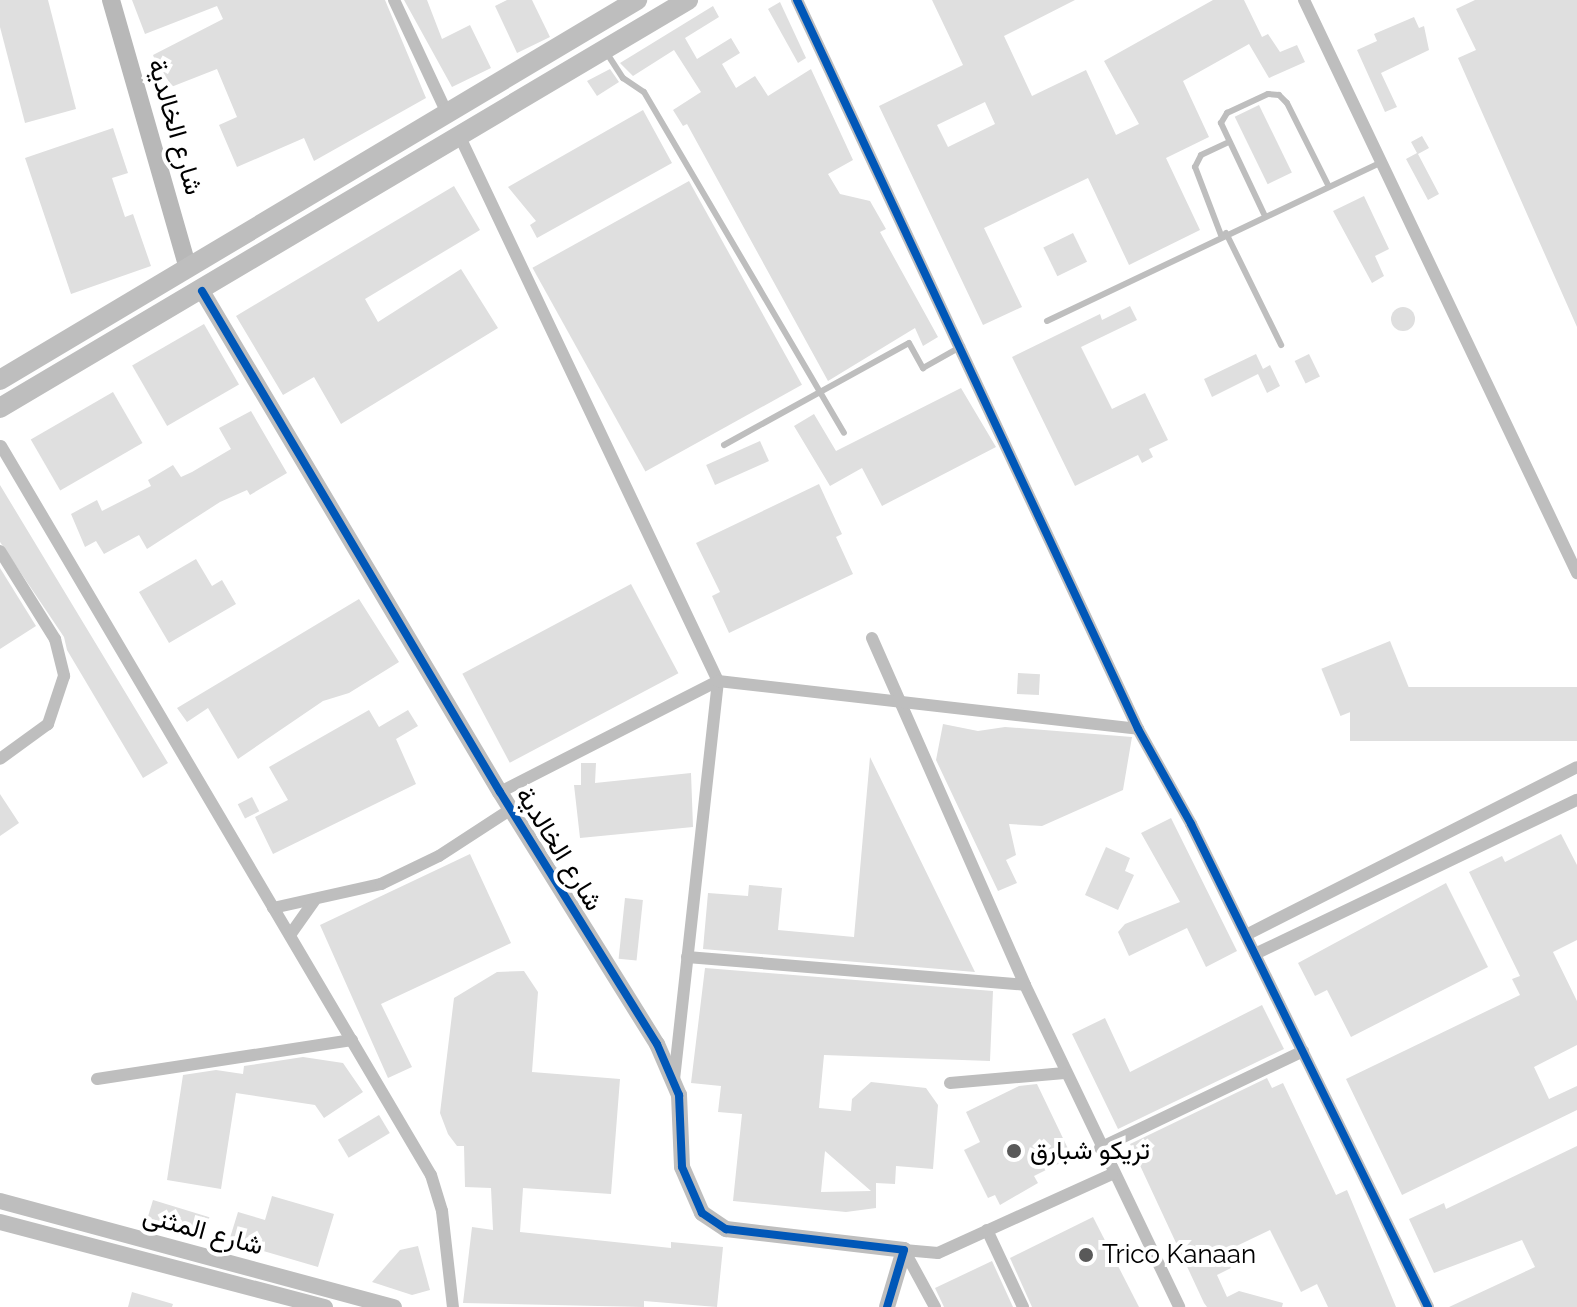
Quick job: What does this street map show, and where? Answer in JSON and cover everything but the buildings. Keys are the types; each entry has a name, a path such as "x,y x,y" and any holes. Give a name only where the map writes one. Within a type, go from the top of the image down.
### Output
{"main road":[{"name":"شارع الخالدية","path":"111,0 188,268"},
{"path":"0,380 637,0"},
{"path":"0,408 202,291 688,0"}],"street":[{"path":"394,0 447,113"},
{"path":"797,0 962,346 1138,729 1246,935 1428,1307"},
{"path":"1304,0 1577,573"},
{"path":"460,137 718,681 674,1082"},
{"name":"شارع الخالدية","path":"202,291 500,792 657,1044 679,1095 682,1167 702,1213 726,1229 904,1250"},
{"path":"1,446 431,1175 442,1211 453,1307"},
{"path":"0,551 55,639 64,676 48,724 0,759"},
{"path":"872,638 896,700 1065,1073 1179,1307"},
{"path":"500,792 718,681 1138,729"},
{"path":"1246,935 1577,767"},
{"path":"1255,954 1577,800"},
{"path":"273,908 381,884 439,856 511,809"},
{"path":"290,935 314,901"},
{"path":"687,957 1025,985"},
{"path":"97,1079 352,1040"},
{"path":"1100,1148 1303,1051"},
{"path":"950,1083 1065,1073"},
{"path":"904,1250 938,1253 1112,1174"},
{"name":"شارع المثنى","path":"0,1201 394,1307"},
{"name":"شارع المثنى","path":"0,1222 300,1304 325,1307"},
{"path":"987,1230 1023,1307"},
{"path":"887,1307 904,1250"},
{"path":"904,1250 935,1307"}],"lane":[{"path":"605,50 623,78 644,92 844,433"},
{"path":"1264,214 1222,127 1224,116 1268,94 1279,95 1328,185"},
{"path":"1229,142 1201,155 1195,167 1224,234 1281,345"},
{"path":"1047,321 1264,214 1381,163"},
{"path":"724,445 909,343 923,368 962,346"}],"cycle path":[{"path":"797,0 1138,729 1191,824 1428,1307"},
{"path":"202,291 500,792 657,1044 679,1095 682,1167 702,1213 726,1229 904,1250 887,1307"}],"place":[{"name":"تريكو شبارق","path":"1014,1151"},
{"name":"Trico Kanaan","path":"1086,1255"}]}
